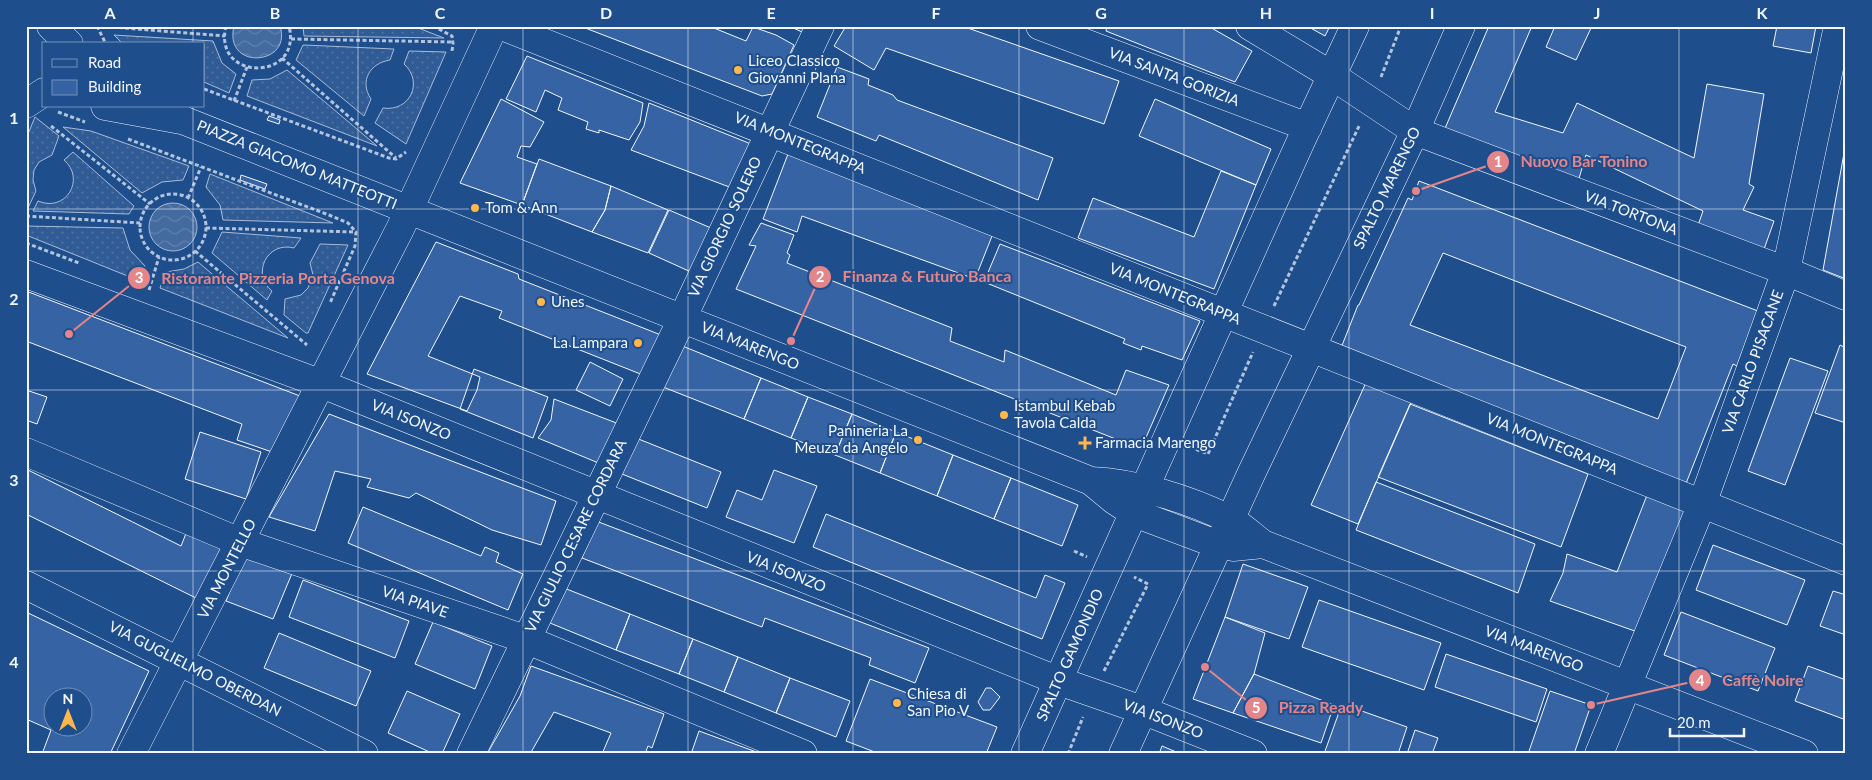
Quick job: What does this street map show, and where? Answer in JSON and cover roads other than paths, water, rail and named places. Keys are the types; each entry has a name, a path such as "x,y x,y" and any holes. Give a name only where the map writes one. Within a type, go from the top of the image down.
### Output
{"street":[{"path":"51,26 68,42"},
{"path":"69,26 70,42"},
{"name":"VIA GIORGIO SOLERO","path":"682,319 820,26"},
{"name":"VIA SANTA GORIZIA","path":"1040,26 1308,127"},
{"path":"1250,26 1331,75"},
{"path":"1223,313 1355,26"},
{"name":"SPALTO MARENGO","path":"1311,348 1415,131 1461,26"},
{"name":"VIA CARLO PISACANE","path":"1599,754 1702,504 1786,271 1838,26"},
{"name":"VIA MONTEGRAPPA","path":"502,27 769,131 1263,330 1846,561"},
{"name":"PIAZZA GIACOMO MATTEOTTI","path":"322,384 502,27"},
{"name":"VIA TORTONA","path":"1331,75 1415,131 1786,271 1846,296"},
{"name":"PIAZZA GIACOMO MATTEOTTI","path":"116,108 185,121"},
{"name":"PIAZZA GIACOMO MATTEOTTI","path":"164,108 185,121 409,209"},
{"name":"VIA MARENGO","path":"409,209 1091,481"},
{"path":"26,274 322,384"},
{"name":"SPALTO GAMONDIO","path":"1026,754 1223,313"},
{"name":"VIA GIULIO CESARE CORDARA","path":"471,754 682,319"},
{"path":"1123,754 1248,480 1311,348"},
{"name":"VIA ISONZO","path":"322,384 1059,681 1142,710 1253,754"},
{"name":"VIA MONTELLO","path":"132,754 322,384"},
{"name":"VIA PIAVE","path":"26,452 240,542 525,640 803,754"},
{"path":"1091,481 1120,482 1146,488 1230,520 1264,544"},
{"path":"1091,481 1114,500 1134,512 1219,545 1264,544"},
{"name":"VIA MARENGO","path":"1264,544 1804,754"},
{"name":"VIA GUGLIELMO OBERDAN","path":"26,585 364,754"}],"water":[{"path":"234,26 280,26 281,39 277,49 268,55 258,58 247,56 238,51 233,41"},
{"path":"168,203 178,203 187,207 193,213 197,227 193,241 187,247 178,251 168,251 159,247 153,241 149,232 149,222 153,213 159,207"}],"place":[{"name":"Liceo Classico Giovanni Plana","path":"738,70"},
{"name":"Nuovo Bar Tonino","path":"1416,191"},
{"name":"Tom & Ann","path":"475,208"},
{"name":"Unes","path":"541,302"},
{"name":"Ristorante Pizzeria Porta Genova","path":"69,334"},
{"name":"Finanza & Futuro Banca","path":"791,341"},
{"name":"La Lampara","path":"638,343"},
{"name":"Istambul Kebab Tavola Calda","path":"1004,415"},
{"name":"Panineria La Meuza da Angelo","path":"918,440"},
{"name":"Farmacia Marengo","path":"1085,443"},
{"name":"Pizza Ready","path":"1205,667"},
{"name":"Chiesa di San Pio V","path":"897,703"},
{"name":"Caffè Noire","path":"1591,705"}]}
